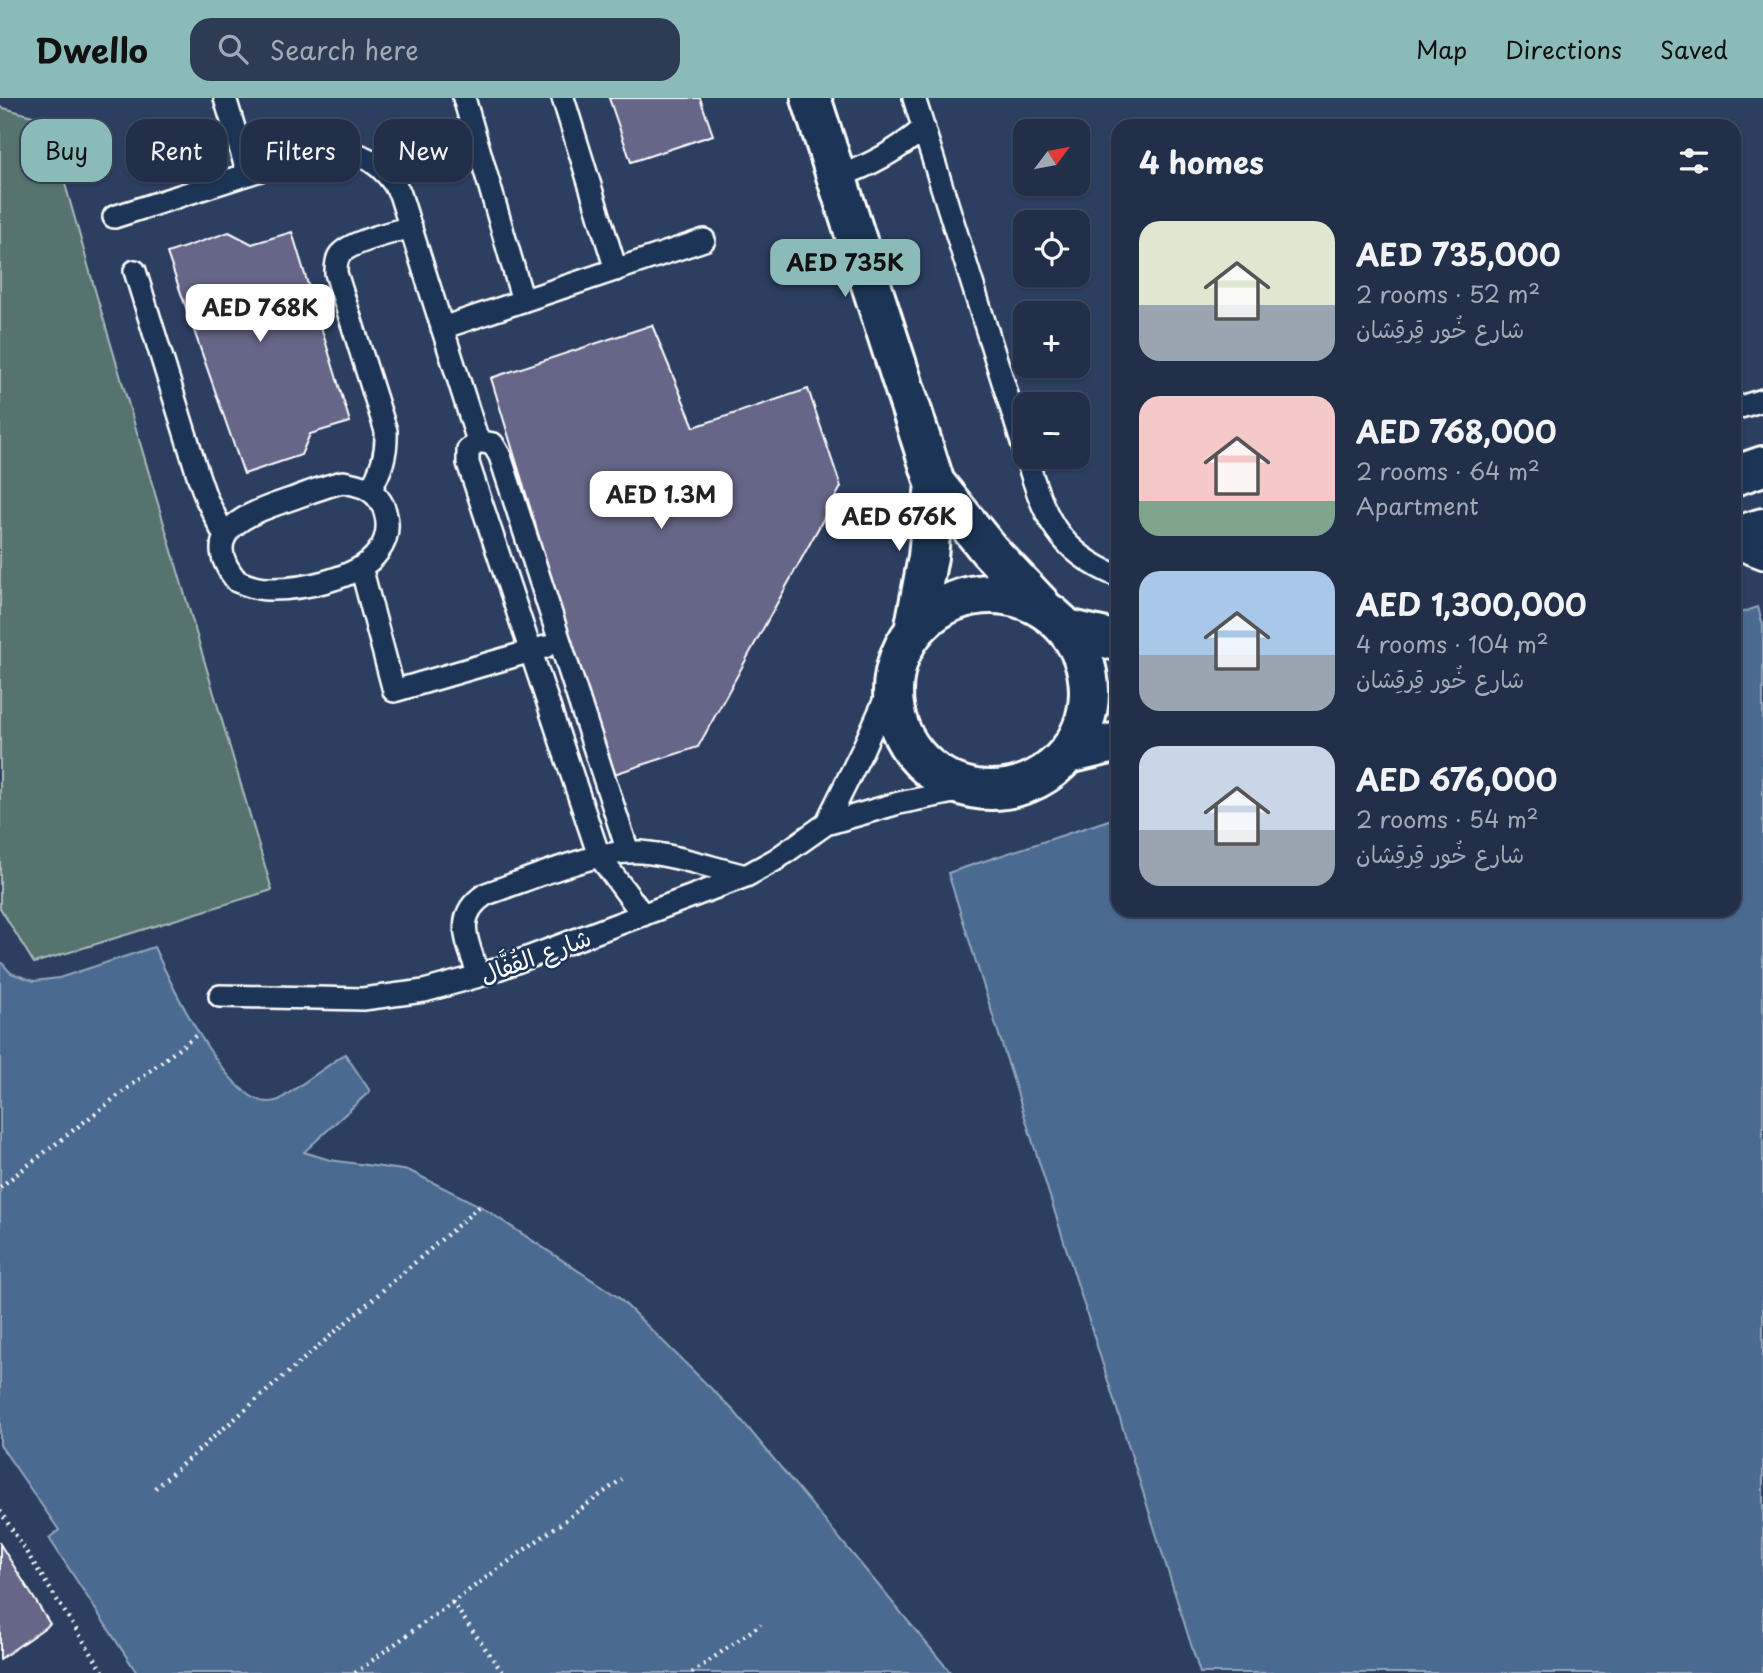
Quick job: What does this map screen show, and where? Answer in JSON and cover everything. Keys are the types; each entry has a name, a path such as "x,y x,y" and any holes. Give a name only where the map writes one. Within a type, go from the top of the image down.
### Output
{"street":[{"path":"811,98 935,483 989,550 1058,620 1081,652 1088,678 1088,705 1082,730 1068,754 1049,772 1025,784 999,790 973,788 949,780 928,766 911,748 900,726 894,702 895,677 902,653 914,631 931,614 953,601 977,594 1002,594 1026,600 1058,620 1111,639"},
{"path":"1741,474 1763,466"},
{"path":"914,631 929,557 935,483"},
{"path":"1741,535 1763,528"},
{"path":"1068,754 1111,744"}],"lane":[{"path":"225,98 241,151"},
{"path":"464,98 523,300"},
{"path":"563,98 616,270"},
{"path":"914,98 1013,414"},
{"path":"837,177 883,158 924,128"},
{"path":"360,155 368,158 392,179 400,194 478,441"},
{"path":"114,217 241,176"},
{"path":"370,490 380,473 385,456 386,431 336,273 336,264 339,256 350,246 411,227"},
{"path":"442,328 704,240"},
{"path":"135,271 198,475 225,537"},
{"path":"1741,407 1763,400"},
{"path":"628,852 500,456 493,444 478,441 472,444 466,456 599,856 643,915"},
{"path":"1030,469 1043,509 1053,527 1081,557 1111,572"},
{"path":"343,482 370,490 386,513 388,527 385,541 378,553 361,567 306,586 266,590 237,581 229,572 224,561 225,537 231,527 252,513 343,482"},
{"path":"1741,550 1763,558"},
{"path":"361,567 394,691 560,642"},
{"name":"شارع القُفَّال","path":"827,824 895,677"},
{"name":"شارع القُفَّال","path":"220,996 363,999 424,990 479,976 746,876 775,860 827,824 899,803 973,788"},
{"path":"479,976 465,929 466,918 477,899 486,894 599,856 628,852 661,855 746,876"}],"path":[{"path":"0,1187 199,1033"},
{"path":"155,1488 480,1206"},
{"path":"355,1673 622,1479"},
{"path":"0,1511 104,1673"},
{"path":"452,1602 503,1673"},
{"path":"692,1673 761,1624"}],"green space":[{"path":"0,107 43,119 21,119 21,182 65,182 272,890 34,963 0,908"}],"water":[{"path":"1758,607 1763,625 1763,1673 1200,1673 948,873 1111,819 1111,917 1741,917 1741,613"},
{"path":"154,947 201,1037 235,1082 252,1096 268,1102 279,1100 345,1054 370,1091 304,1152 330,1160 410,1171 480,1206 618,1297 734,1411 951,1673 137,1673 49,1538 59,1530 0,1445 0,961 11,973 34,981 59,978"}],"building":[{"path":"609,98 700,98 713,135 631,162"},
{"path":"229,232 252,244 292,232 350,422 310,434 301,455 244,474 167,253"},
{"path":"652,325 694,427 808,389 841,487 698,747 611,775 491,378"},
{"path":"0,1544 50,1624 0,1659"}]}
